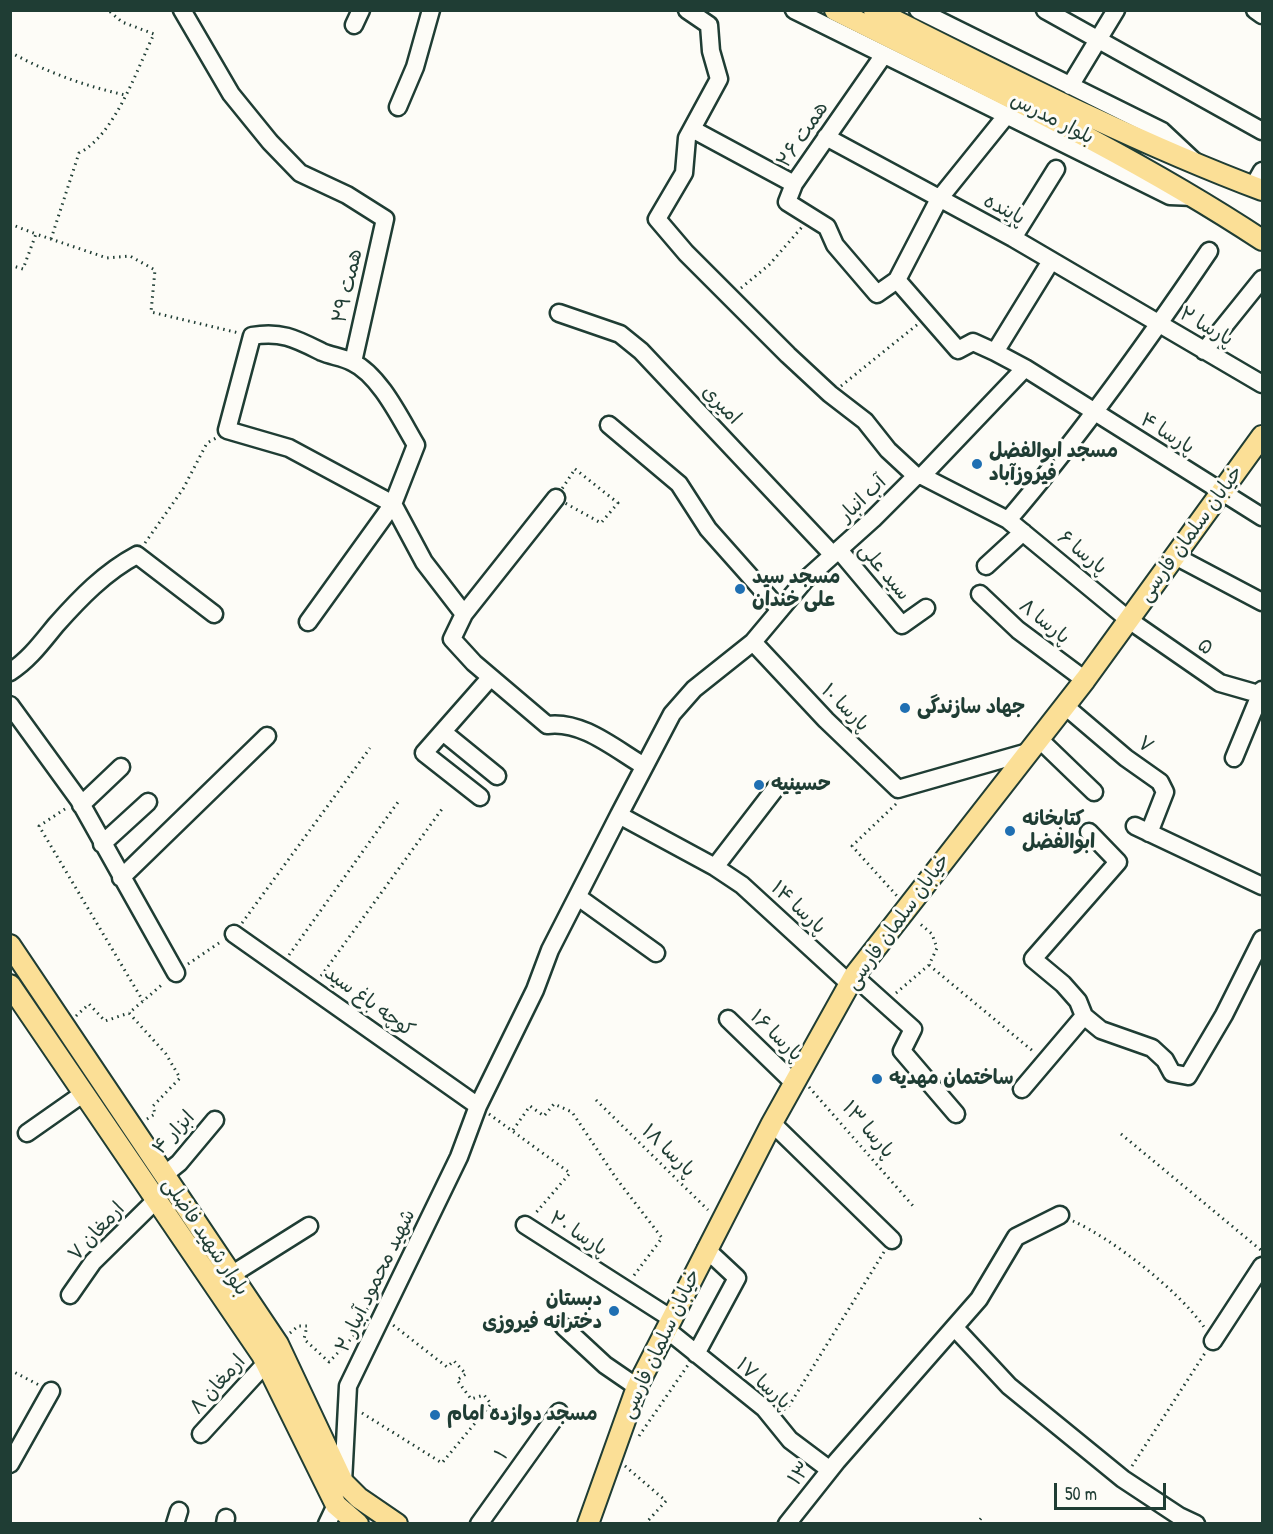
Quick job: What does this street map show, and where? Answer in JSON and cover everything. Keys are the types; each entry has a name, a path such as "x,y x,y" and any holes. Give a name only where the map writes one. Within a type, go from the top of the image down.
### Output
{"main road":[{"name":"بلوار مدرس","path":"835,10 1054,119 1197,197 1263,240"},
{"name":"بلوار مدرس","path":"874,10 1060,102 1202,168 1259,183"},
{"name":"خیابان سلمان فارسی","path":"588,1524 637,1387 772,1123 852,980 904,909 1085,680 1263,436"},
{"name":"بلوار شهید فاضلی","path":"10,945 278,1344 291,1393 336,1505 358,1524"},
{"name":"بلوار شهید فاضلی","path":"10,985 157,1198 266,1363 291,1393 344,1482 359,1497 397,1524"}],"street":[{"path":"398,107 415,67 431,10"},
{"path":"687,10 710,25 711,51 719,79 692,129 794,184"},
{"path":"794,10 1170,196 1197,197"},
{"path":"918,10 1162,131 1202,168"},
{"path":"1045,10 1263,131"},
{"path":"1070,86 1116,10"},
{"path":"1255,10 1263,15"},
{"name":"همت ۲۹","path":"186,12 231,94 270,142 300,173 347,195 385,219 353,362"},
{"name":"همت ۲۶","path":"883,56 794,184 788,202 827,228 835,245 877,294 897,280"},
{"path":"928,316 897,280 939,199 1006,116"},
{"name":"پارسا ۶","path":"692,129 687,138 684,173 657,219 686,253 830,394 866,421 888,450 919,476 1008,520 1129,620"},
{"name":"پاینده","path":"826,137 1013,238 1160,324"},
{"path":"1013,238 1056,169"},
{"path":"1008,520 1049,472 1092,411 1160,324 1209,251"},
{"path":"995,352 1052,261"},
{"path":"1204,351 1262,279"},
{"name":"امیری","path":"559,313 620,334 641,351 836,552"},
{"name":"پارسا ۴","path":"928,316 958,350 973,342 995,352 1220,493 1263,517"},
{"name":"پارسا ۲","path":"1160,324 1263,384"},
{"path":"308,622 393,504 416,445 390,401 353,362 324,353 299,339 272,333 252,336 227,430 289,448 393,504 424,562 464,614"},
{"name":"آب انبار","path":"836,552 919,476 1025,369"},
{"path":"609,425 679,484 708,529 780,610"},
{"path":"556,498 464,614 452,639 490,678 548,725 563,723 588,733 644,766"},
{"path":"986,566 1023,532"},
{"path":"753,642 805,580 836,552"},
{"name":"سید علی","path":"836,552 902,625 926,609"},
{"path":"10,672 37,650 83,595 119,564 137,555 214,614"},
{"path":"1175,556 1263,602"},
{"name":"پارسا ۸","path":"980,594 1018,630 1085,680"},
{"name":"۵","path":"1129,620 1220,683 1261,693"},
{"name":"شهید محمود آبیار ۲","path":"344,1482 348,1386 376,1312 459,1157 478,1106 521,1023 550,950 672,714 694,689 753,642"},
{"name":"پارسا ۱۰","path":"753,642 826,720 898,789 1033,746"},
{"path":"480,797 424,753 490,678"},
{"path":"1234,758 1261,693"},
{"path":"10,705 80,802 121,878 177,973"},
{"name":"۷","path":"1065,706 1126,758 1160,782 1165,792 1142,829 1263,886"},
{"path":"443,732 497,776"},
{"path":"121,878 267,736"},
{"path":"1033,746 1094,792"},
{"path":"80,802 121,767"},
{"path":"715,867 776,789"},
{"path":"102,844 148,802"},
{"name":"پارسا ۱۴","path":"619,815 715,867 774,912 913,1029 902,1051 956,1114"},
{"path":"1089,832 1118,862 1033,959 1078,1001 1084,1016 1101,1030 1152,1048 1165,1060 1172,1073 1188,1076 1224,1015 1263,939"},
{"path":"578,897 656,953"},
{"name":"کوچه باغ سید","path":"234,934 313,987 478,1106"},
{"path":"1022,1089 1084,1016"},
{"name":"پارسا ۱۶","path":"728,1019 796,1079"},
{"path":"27,1133 84,1093"},
{"name":"ابزار ۴","path":"164,1175 178,1163 215,1120"},
{"path":"772,1123 892,1240"},
{"name":"ارمغان ۷","path":"70,1295 93,1262 157,1198"},
{"name":"۱۳","path":"788,1524 837,1460 955,1328 989,1286 1016,1237 1060,1215"},
{"name":"پارسا ۲۰","path":"525,1225 625,1289 669,1324"},
{"path":"231,1275 309,1226"},
{"path":"696,1354 737,1278 706,1249"},
{"path":"1213,1341 1263,1266"},
{"name":"پارسا ۱۷","path":"669,1324 696,1354 764,1408 790,1440 837,1460"},
{"path":"564,1327 605,1365 637,1387"},
{"path":"955,1328 1009,1386 1123,1479 1175,1520 1196,1524"},
{"name":"ارمغان ۸","path":"201,1434 266,1363"},
{"path":"10,1464 51,1391"},
{"name":"۱","path":"479,1524 559,1412"},
{"path":"327,1524 336,1505"}],"path":[{"path":"51,239 80,153 92,147 105,130 154,34 122,22 108,10"},
{"path":"10,52 38,68 98,89 124,95"},
{"path":"731,296 769,265 811,217"},
{"path":"10,224 107,258 130,256 155,270 151,312 252,336"},
{"path":"10,265 23,269 36,234"},
{"path":"830,394 928,316"},
{"path":"137,555 183,489 207,443 227,430"},
{"path":"575,469 618,503 601,523 556,498 575,469"},
{"path":"64,1026 89,1004 105,1021 129,1013 206,950 234,934 370,748"},
{"path":"889,1008 894,995 929,965 937,948 932,934 904,909 852,846 917,784"},
{"path":"80,802 39,826 143,1001"},
{"path":"281,966 398,802"},
{"path":"313,987 442,810"},
{"path":"929,965 1045,1062"},
{"path":"129,1013 166,1054 180,1078 153,1106 155,1114 133,1129"},
{"name":"پارسا ۱۳","path":"796,1079 914,1207"},
{"name":"پارسا ۱۸","path":"596,1100 720,1222"},
{"path":"513,1130 530,1106 544,1116 554,1104 572,1112 616,1178 662,1238 625,1289"},
{"name":"پارسا ۲۰","path":"478,1106 570,1173 525,1225"},
{"path":"1121,1134 1263,1252"},
{"path":"1060,1215 1092,1229 1129,1257 1192,1310 1213,1341 1123,1479"},
{"path":"764,1408 787,1409 892,1240"},
{"path":"347,1404 442,1463 491,1404 484,1395 471,1399 457,1380 466,1374 454,1361 447,1367 376,1312 364,1311 359,1326"},
{"path":"278,1344 298,1326 307,1326 304,1339 329,1362 356,1333"},
{"path":"634,1443 696,1354"},
{"path":"10,1370 51,1391"},
{"path":"621,1462 666,1501 645,1524"},
{"path":"976,1524 984,1515"}],"place":[{"name":"مسجد ابوالفضل فیروزآباد","path":"977,464"},
{"name":"مسجد سید علی خندان","path":"740,589"},
{"name":"جهاد سازندگی","path":"905,708"},
{"name":"حسینیه","path":"759,785"},
{"name":"کتابخانه ابوالفضل","path":"1010,831"},
{"name":"ساختمان مهدیه","path":"877,1079"},
{"name":"دبستان دخترانه فیروزی","path":"614,1311"},
{"name":"مسجد دوازده امام","path":"435,1415"}]}
